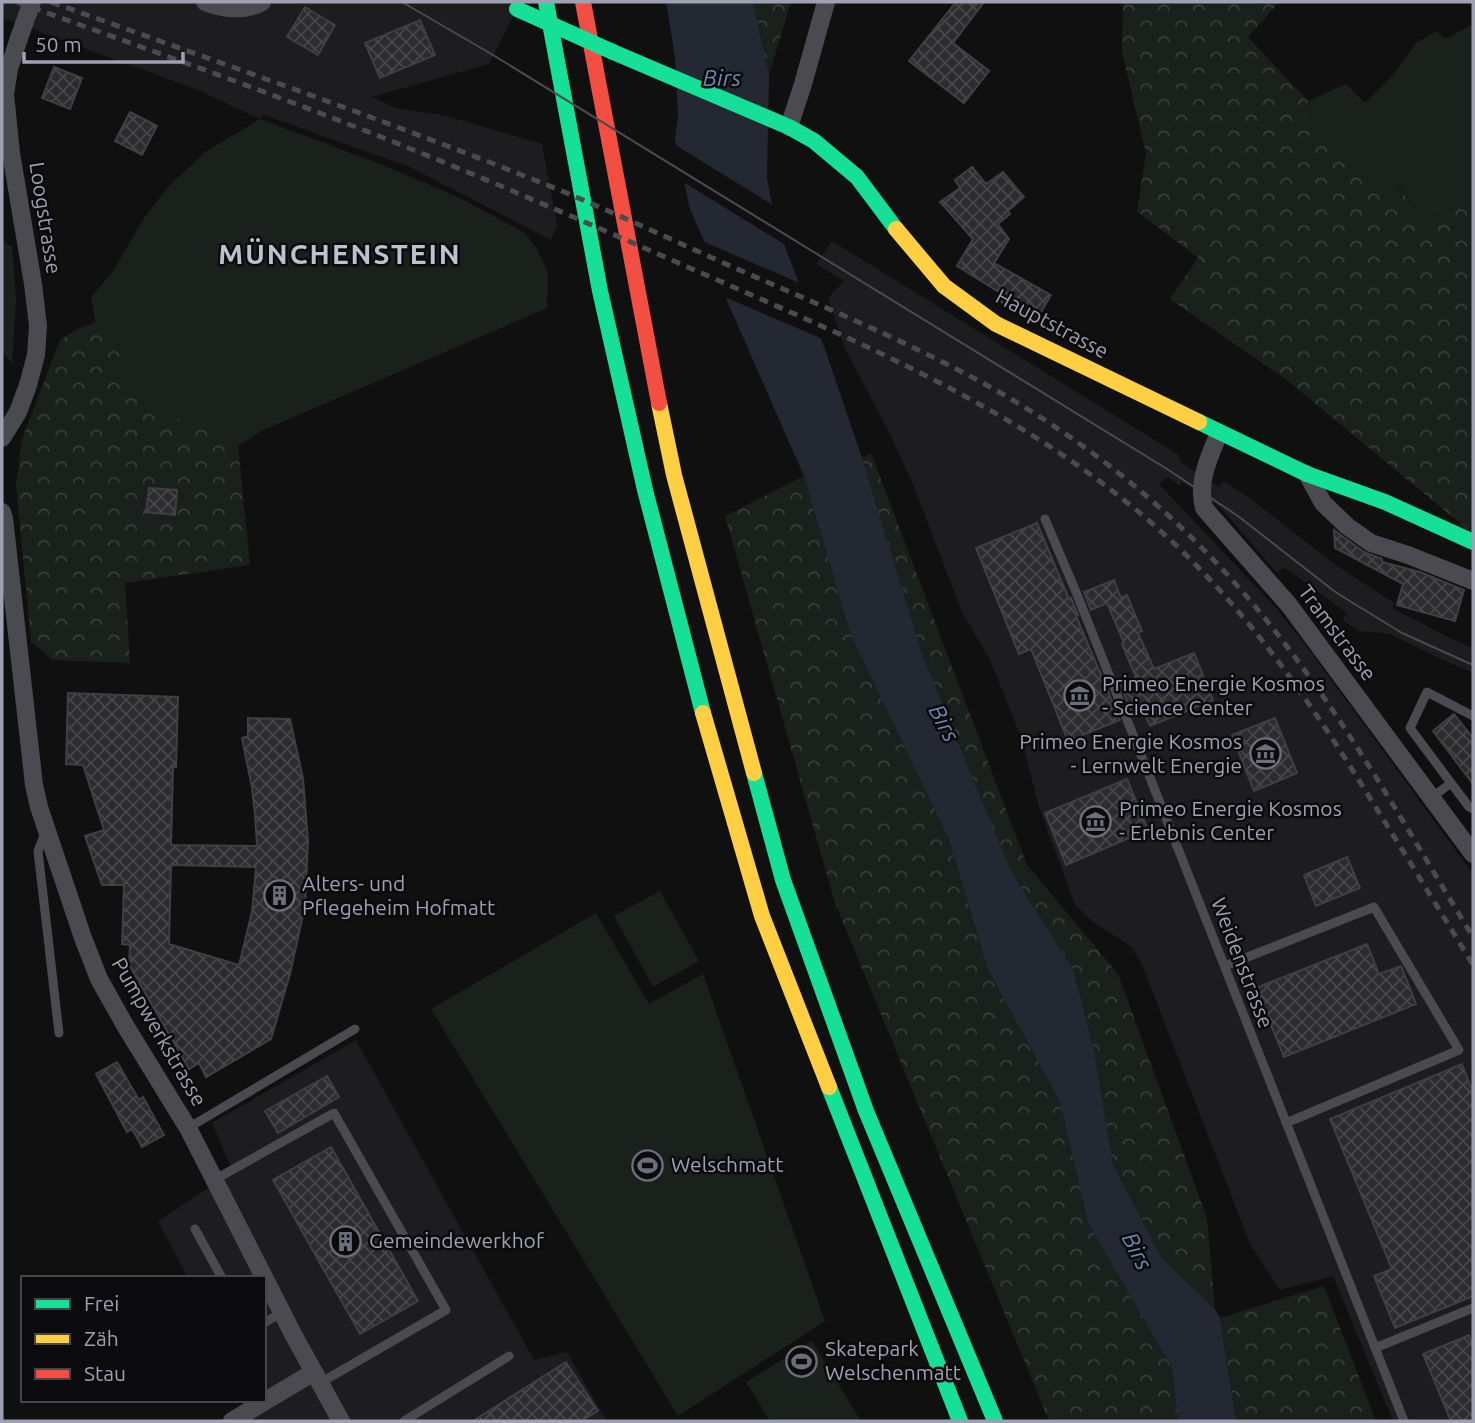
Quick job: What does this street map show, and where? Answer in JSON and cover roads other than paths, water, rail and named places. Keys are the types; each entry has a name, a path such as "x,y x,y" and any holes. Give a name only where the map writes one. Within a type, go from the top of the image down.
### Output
{"main road":[{"name":"Hauptstrasse","path":"501,2 789,127 814,141 857,177 921,261 944,286 996,324 1307,474 1385,502 1473,542"},
{"path":"546,2 600,291 645,490 711,746 762,916 960,1421"},
{"path":"583,2 646,341 674,475 783,880 866,1111 995,1421"}],"street":[{"name":"Loogstrasse","path":"2,438 18,412 28,385 36,355 38,326 5,94 5,67 32,2"},
{"path":"205,2 233,8 254,6 262,2"},
{"path":"789,127 826,2"},
{"name":"Tramstrasse","path":"1219,433 1202,479 1204,508 1289,605 1473,854"},
{"path":"1307,474 1323,503 1347,526 1371,543 1473,581"},
{"name":"Pumpwerkstrasse","path":"2,512 34,785 83,937 99,979 188,1128 263,1276"},
{"name":"Pumpwerkstrasse","path":"266,1281 341,1421"},
{"path":"232,1421 317,1378"}],"lane":[{"name":"Weidenstrasse","path":"1045,519 1146,765 1404,1421"},
{"path":"1473,716 1427,692 1410,728 1473,810"},
{"path":"1432,798 1451,783"},
{"path":"47,828 38,851 59,1033"},
{"path":"1225,966 1374,907 1459,1051 1286,1123"},
{"path":"188,1128 355,1029"},
{"path":"214,1180 334,1113 446,1310 317,1378"},
{"path":"195,1229 221,1276"},
{"path":"1376,1348 1473,1308"},
{"path":"266,1322 282,1312"},
{"path":"404,1421 509,1356"}],"water":[{"name":"Birs","path":"666,2 753,2 769,75 767,178 775,221 826,352 862,458 923,657 1011,871 1073,969 1094,1050 1113,1164 1161,1257 1215,1309 1220,1318 1236,1421 1178,1421 1172,1368 1088,1223 1060,1102 988,970 949,840 850,633 804,476 713,269 690,209 675,140 678,116 675,57"}],"tram line":[{"path":"402,2 493,55 1167,469 1238,516 1353,603 1402,633 1473,665"}],"railway":[{"path":"17,2 348,124 612,234 891,358 1014,424 1073,462 1129,504 1182,551 1211,580 1264,643 1312,708 1473,965"},
{"path":"51,2 413,133 583,200 906,344 1006,396 1056,428 1129,481 1174,520 1237,585 1276,632 1346,730 1473,937"}],"place":[{"name":"Primeo Energie Kosmos - Science Center","path":"1079,696"},
{"name":"Primeo Energie Kosmos - Lernwelt Energie","path":"1265,754"},
{"name":"Primeo Energie Kosmos - Erlebnis Center","path":"1096,821"},
{"name":"Alters- und Pflegeheim Hofmatt","path":"279,896"},
{"name":"Welschmatt","path":"648,1165"},
{"name":"Gemeindewerkhof","path":"346,1241"},
{"name":"Skatepark Welschenmatt","path":"802,1361"}],"district":[{"name":"MÜNCHENSTEIN","path":"340,254"}]}
